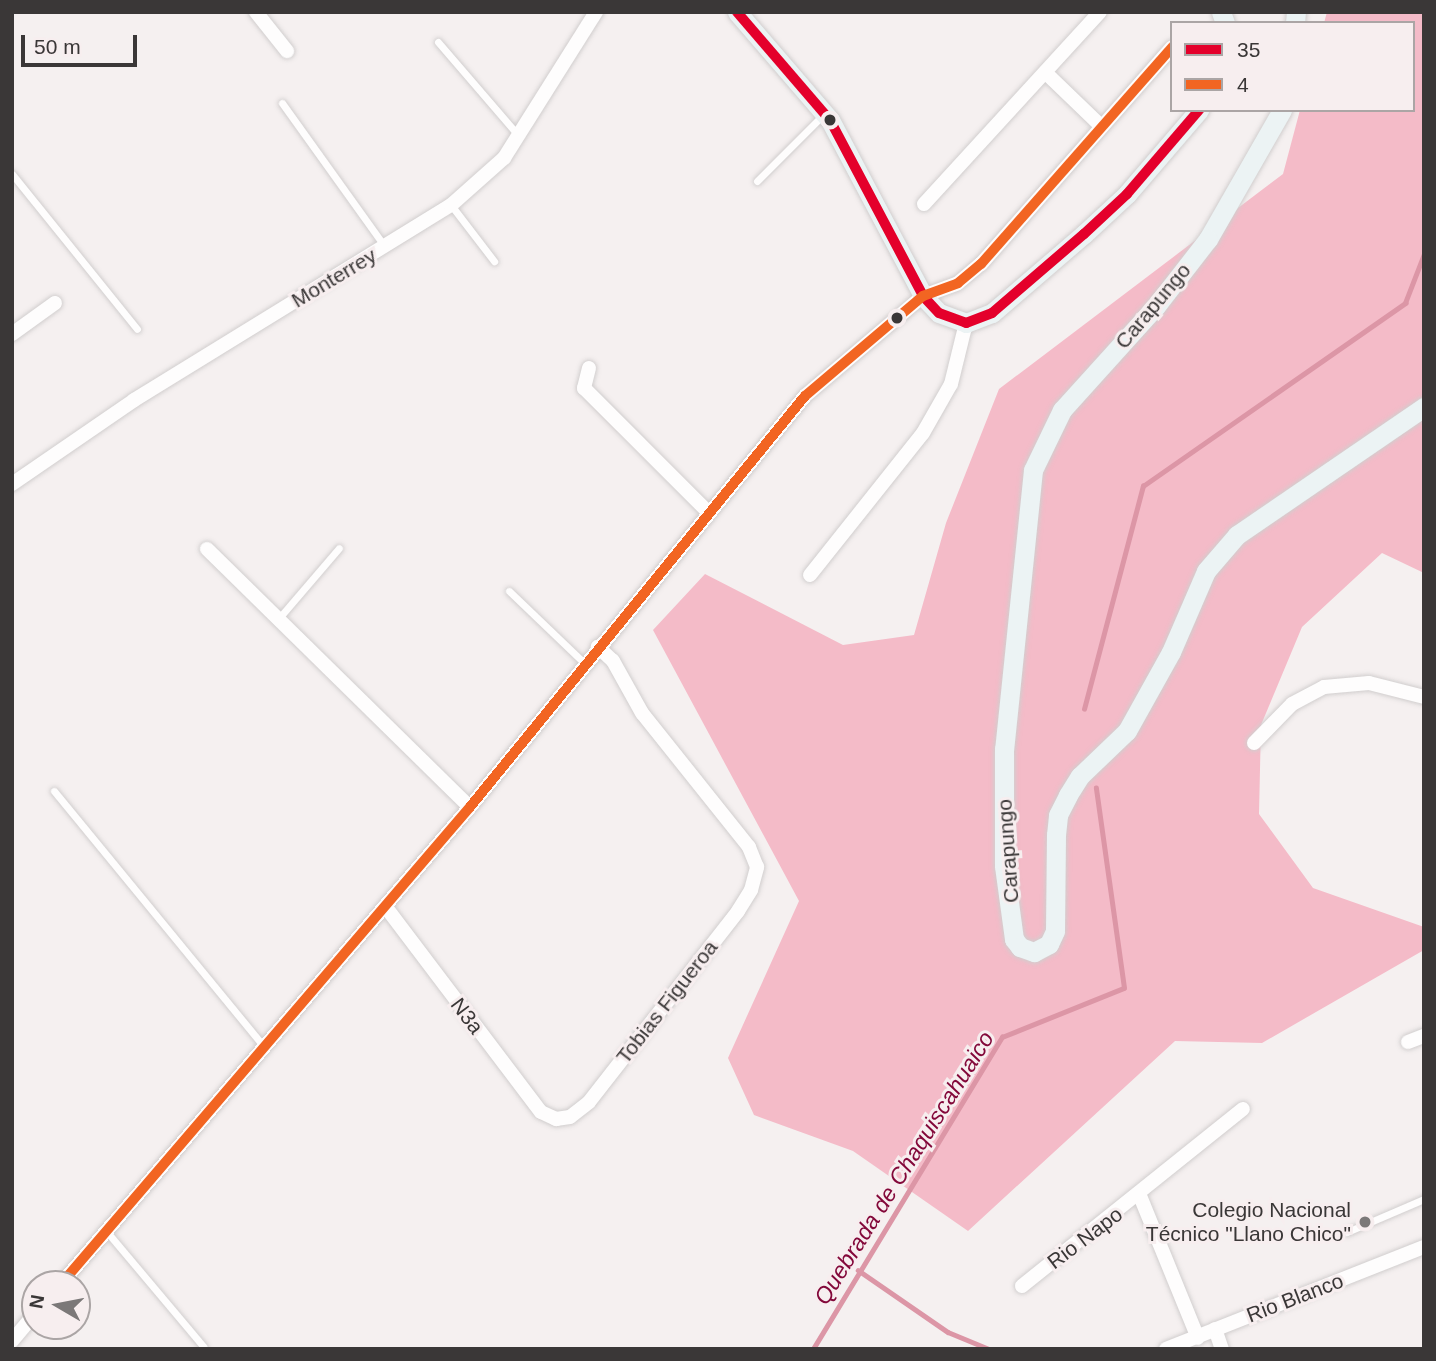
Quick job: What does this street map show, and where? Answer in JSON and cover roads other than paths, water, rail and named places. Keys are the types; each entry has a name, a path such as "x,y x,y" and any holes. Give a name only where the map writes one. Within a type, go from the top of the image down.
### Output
{"street":[{"path":"256,12 287,51"},
{"name":"Monterrey","path":"13,482 134,400 451,205 503,158 596,12"},
{"path":"737,12 825,113 923,296 939,313 966,323 992,313 1093,226 1127,194 1197,112"},
{"path":"924,204 1047,74 1100,12"},
{"path":"73,1270 470,807 584,663 805,396 923,296 958,283 981,264 1170,49"},
{"path":"1047,74 1102,127"},
{"name":"Carapungo","path":"1281,112 1208,239 1156,306 1062,410 1033,470 1004,749 1004,866 1014,939 1020,947 1034,952 1049,944 1055,932 1058,814 1080,776 1127,731 1171,652 1206,571 1237,535 1424,407"},
{"path":"12,334 55,303"},
{"path":"810,575 923,433 951,384 966,323"},
{"path":"589,368 584,388 709,513"},
{"path":"207,549 470,807"},
{"name":"Tobias Figueroa","path":"556,1119 570,1116 589,1101 637,1042 738,911 751,890 757,867 749,847 642,713 613,662 598,647"},
{"path":"1254,743 1292,704 1324,687 1369,683 1424,696"},
{"name":"N3a","path":"385,906 525,1093 541,1112 556,1119"},
{"path":"1408,1042 1424,1036"},
{"name":"Rio Napo","path":"1022,1286 1140,1196 1243,1110"},
{"path":"1140,1196 1198,1338"},
{"name":"Rio Blanco","path":"1166,1349 1424,1247"},
{"path":"1215,1329 1222,1349"}],"lane":[{"path":"438,43 518,136"},
{"path":"282,103 385,247"},
{"path":"757,181 825,113"},
{"path":"12,174 136,329"},
{"path":"451,205 494,261"},
{"path":"279,618 339,548"},
{"path":"509,591 584,663"},
{"path":"54,791 264,1047"},
{"path":"1347,1232 1424,1199"},
{"path":"106,1231 204,1348"}],"waterway":[{"name":"Quebrada de Chaquiscahuaico","path":"1084,709 1143,486 1405,303 1424,254"},
{"name":"Quebrada de Chaquiscahuaico","path":"813,1349 1002,1037 1124,988 1096,788"},
{"path":"858,1270 948,1332 989,1349"}],"place":[{"name":"Colegio Nacional Técnico \"Llano Chico\"","path":"1365,1222"}]}
